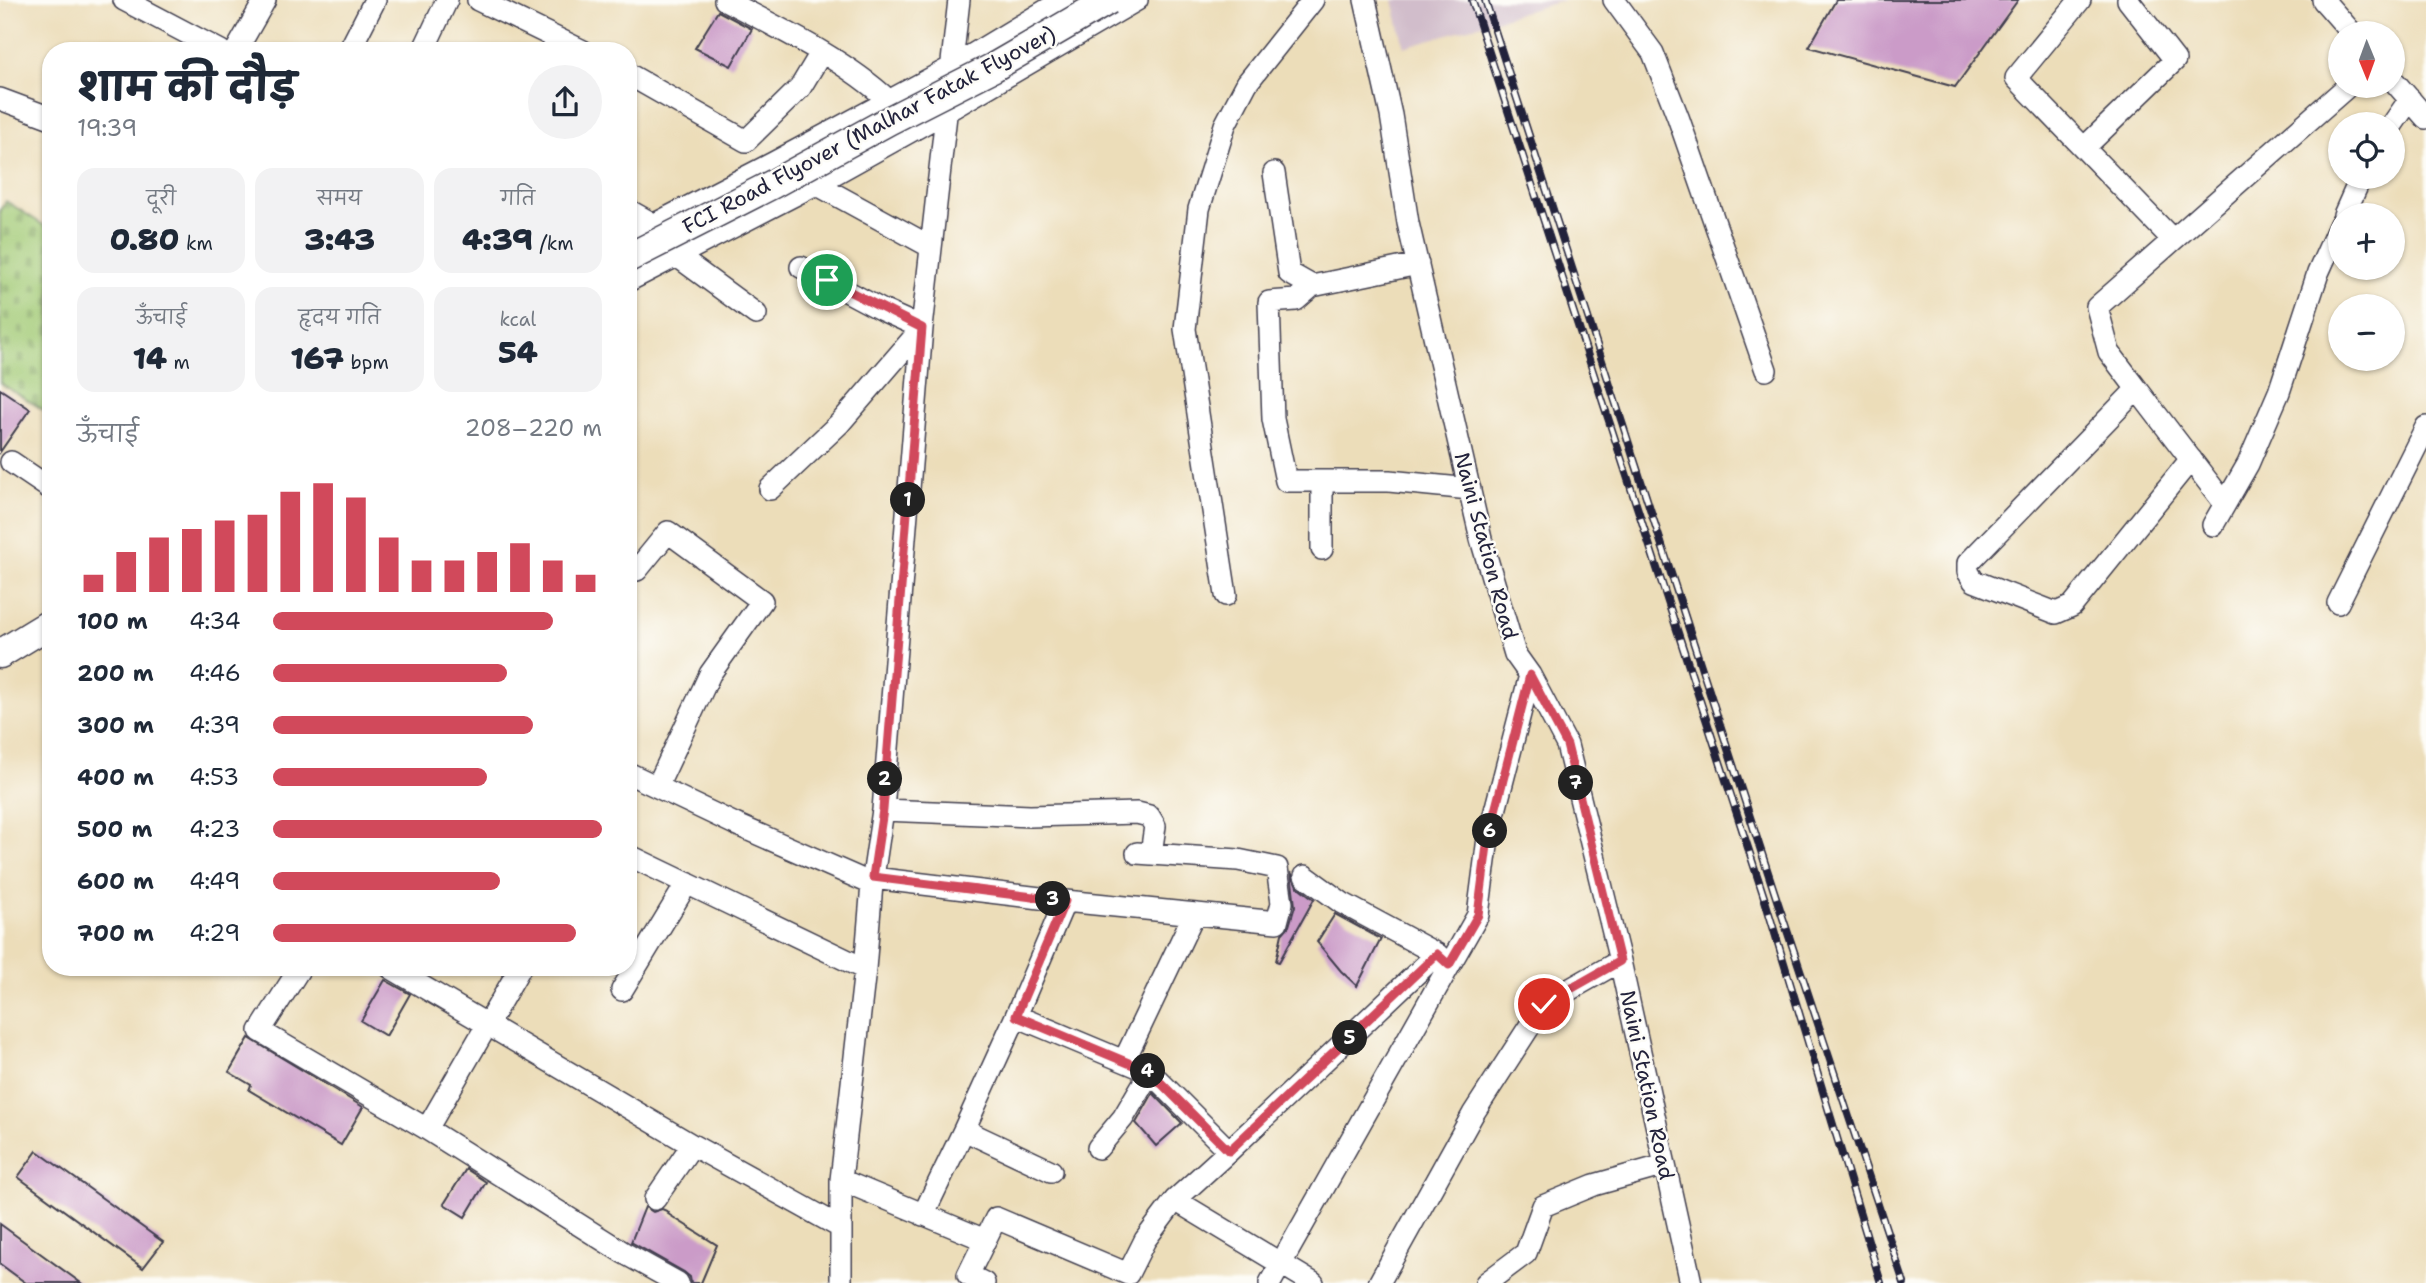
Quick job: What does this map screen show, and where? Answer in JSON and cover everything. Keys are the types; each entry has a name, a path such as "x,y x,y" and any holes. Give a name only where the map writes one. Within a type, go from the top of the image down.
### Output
{"main road":[{"name":"FCI Road Flyover (Malhar Fatak Flyover)","path":"637,253 994,67 1109,0"},
{"path":"0,654 42,629"}],"street":[{"path":"124,0 204,42"},
{"path":"241,42 265,0"},
{"path":"354,42 375,0"},
{"path":"427,42 447,0"},
{"path":"478,0 564,42"},
{"path":"725,0 821,53 875,88 888,100"},
{"path":"843,1282 841,1180 865,969 872,881 883,810 922,328 959,0"},
{"path":"637,233 952,67 1063,0"},
{"path":"637,276 816,184 1137,0"},
{"path":"1226,595 1185,329 1199,209 1225,125 1247,83 1313,0"},
{"name":"Naini Station Road","path":"1365,0 1391,115 1408,223 1481,539 1515,654 1530,675 1567,745 1620,961 1691,1283"},
{"path":"1614,0 1653,53 1766,370"},
{"path":"2081,0 2016,78 2173,240"},
{"path":"2084,148 2175,60 2128,0"},
{"path":"2323,0 2341,21"},
{"path":"637,79 746,141 800,88 821,53"},
{"path":"2405,93 2426,118"},
{"path":"2225,504 2109,352 2097,307 2334,98"},
{"path":"0,99 42,115"},
{"path":"2401,112 2410,99"},
{"path":"1274,173 1289,273 1312,286"},
{"path":"816,184 931,247"},
{"path":"637,215 653,224"},
{"path":"2213,525 2248,464 2279,392 2318,273 2328,251"},
{"path":"677,256 756,314"},
{"path":"1418,264 1312,286 1296,300 1269,302 1273,419 1286,481 1389,481 1470,489"},
{"path":"801,267 922,328"},
{"path":"770,489 840,423 922,328"},
{"path":"2137,389 1968,563 1968,572 1974,581 2056,613 2072,606 2190,459"},
{"path":"2338,603 2426,427"},
{"path":"11,462 42,483"},
{"path":"1322,481 1322,549"},
{"path":"637,570 668,532 762,601 710,674 657,787"},
{"path":"1270,1283 1443,960 1478,915 1488,838 1530,675"},
{"path":"637,777 735,824 872,881 1277,922 1282,903 1277,868 1238,860 1144,853 1155,826 1149,816 1137,813 1030,816 883,810"},
{"path":"637,859 865,969"},
{"path":"1305,876 1342,903 1443,960"},
{"path":"637,965 687,883"},
{"path":"923,1215 1016,1016 1065,901"},
{"path":"1124,1061 1194,914"},
{"path":"984,1283 968,1275 996,1218 1128,1274 1145,1240 1175,1200 1443,960"},
{"path":"1379,1283 1473,1114 1544,1004 1620,961"},
{"path":"295,976 260,1031 427,1129 624,1253 678,1283"},
{"path":"408,976 486,1026 841,1227"},
{"path":"427,1129 515,976"},
{"path":"622,990 631,976"},
{"path":"1016,1016 1150,1072 1229,1151"},
{"path":"1098,1149 1123,1118 1150,1072"},
{"path":"964,1130 1051,1171"},
{"path":"655,1199 692,1145"},
{"path":"1486,1283 1526,1253 1543,1206 1594,1185 1665,1165"},
{"path":"841,1180 985,1240"},
{"path":"1175,1200 1313,1283"}],"shaded area":[{"path":"1393,0 1565,0 1404,47"}],"green space":[{"path":"6,201 42,224 42,409 0,383 0,210"}],"building":[{"path":"1836,0 2018,0 1955,87 1809,47"},
{"path":"718,11 752,29 731,66 695,48"},
{"path":"0,389 30,409 0,452"},
{"path":"1291,872 1297,886 1314,899 1279,962 1276,961 1282,934 1289,926 1295,906"},
{"path":"1335,914 1381,939 1357,986 1317,942"},
{"path":"385,980 410,994 386,1036 361,1021"},
{"path":"249,1038 363,1107 341,1145 249,1090 251,1085 229,1072"},
{"path":"1153,1093 1182,1123 1156,1146 1136,1123"},
{"path":"37,1151 163,1242 143,1268 18,1177"},
{"path":"466,1169 486,1182 465,1217 444,1204"},
{"path":"645,1207 653,1212 662,1209 669,1212 668,1214 717,1245 701,1283 691,1283 690,1277 684,1272 631,1242"},
{"path":"0,1224 81,1283 26,1283 0,1264"}],"railway":[{"path":"1472,0 1764,897 1881,1283"},
{"path":"1485,0 1904,1283"}],"route":[{"path":"827,280 922,328 883,810 873,877 1065,901 1016,1016 1150,1072 1229,1151 1437,954 1449,965 1478,915 1488,838 1530,675 1567,745 1620,961 1544,1004"}]}
